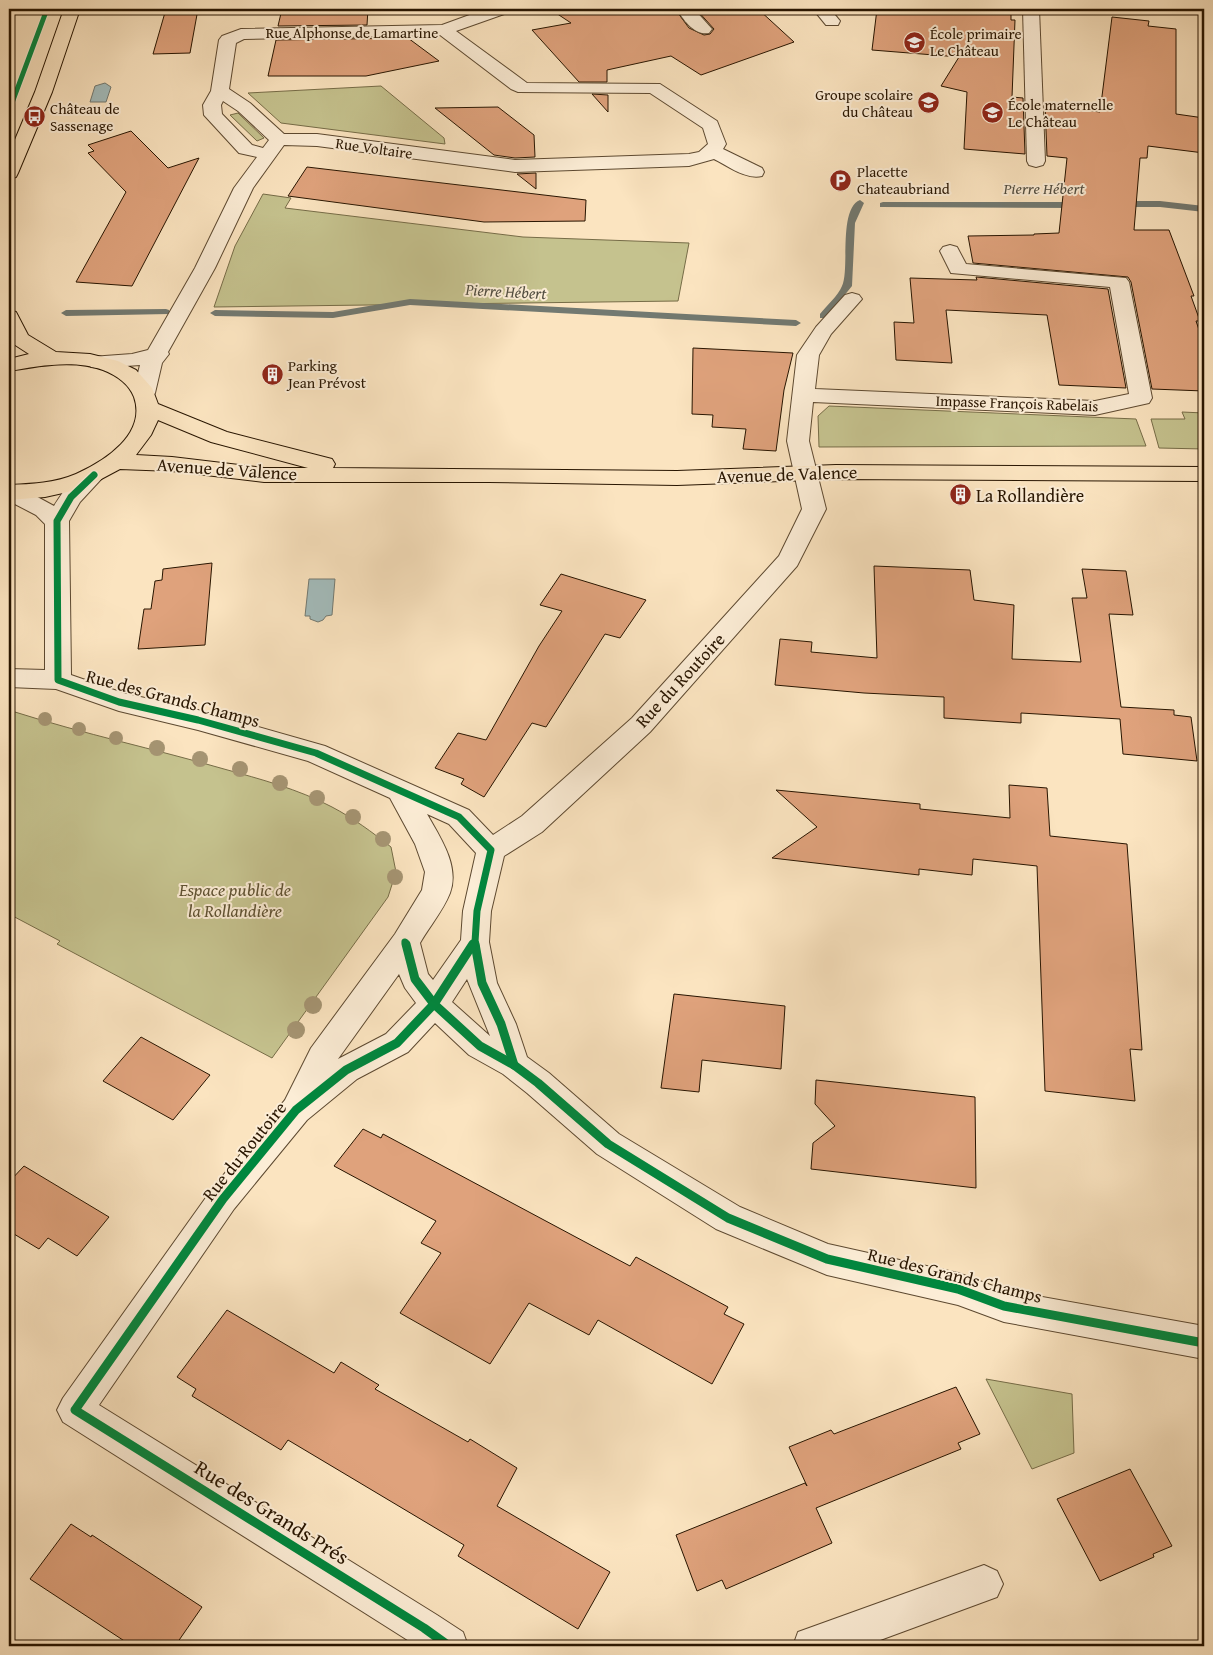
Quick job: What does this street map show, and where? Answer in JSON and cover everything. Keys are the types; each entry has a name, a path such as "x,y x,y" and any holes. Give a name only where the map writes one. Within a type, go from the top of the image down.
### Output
{"main road":[{"path":"9,173 26,139 46,88 72,9"},
{"path":"9,316 19,339 50,358"},
{"path":"9,366 50,358 75,358 99,362 120,370 134,380 146,400 145,426 134,444 116,462 94,475 68,485 41,491 10,492"},
{"name":"Avenue de Valence","path":"146,400 219,437 267,451 369,474"},
{"name":"Avenue de Valence","path":"116,462 172,464 264,475 369,474 677,478 804,473 1204,474"}],"street":[{"path":"444,30 501,9"},
{"path":"685,9 703,29"},
{"path":"1031,9 1036,162"},
{"name":"Rue Alphonse de Lamartine","path":"267,154 246,149 213,115 212,106 220,91 228,40 241,34 444,30 517,86 524,88 654,88 710,124 717,144 713,151"},
{"path":"146,400 151,363 158,354 206,268 244,188 279,139 244,107 220,91"},
{"name":"Rue Voltaire","path":"279,139 316,140 515,166 689,160 702,159 713,151"},
{"path":"713,151 755,172"},
{"name":"Impasse François Rabelais","path":"803,395 1095,408 1141,398 1119,282 958,269 950,252"},
{"name":"Rue du Routoire","path":"75,1410 223,1199 296,1110 346,1070 397,1043 434,1004 475,942 477,911 491,850 532,824 640,725 789,560 814,508 804,473 798,441 808,355 824,331 852,299"},
{"path":"99,362 132,360 158,354"},
{"name":"Rue des Grands Champs","path":"94,475 70,497 57,521 58,680 119,702 198,720 316,753 400,791"},
{"path":"10,492 44,510 57,521"},
{"path":"9,678 58,680"},
{"path":"400,791 459,817 491,850"},
{"path":"400,791 429,843 439,872 436,892 405,942"},
{"name":"Rue du Routoire","path":"296,1110 322,1057 405,942"},
{"name":"Rue des Grands Champs","path":"405,942 415,979 434,1004 480,1046 514,1065 616,1149 728,1218 827,1259 958,1289 1004,1306 1204,1342"},
{"path":"475,942 482,983 501,1024 514,1065"},
{"name":"Rue des Grands Prés","path":"75,1410 416,1623 449,1646"},
{"path":"812,1646 984,1584"}],"green space":[{"path":"381,86 444,138 445,144 281,123 248,93"},
{"path":"238,113 264,138 257,141 230,115"},
{"path":"263,194 291,198 285,208 523,237 689,243 678,301 214,307 235,246"},
{"path":"829,406 1136,419 1146,446 819,447 818,416"},
{"path":"1182,412 1204,413 1204,449 1159,448 1151,419 1185,419"},
{"name":"Espace public de la Rollandière","path":"15,712 238,773 292,790 340,811 391,847 396,872 388,897 272,1058 57,944 60,941 9,914 9,719"},
{"path":"986,1379 1072,1394 1074,1453 1032,1469"}],"water":[{"path":"105,83 111,87 106,102 90,102 95,86"},
{"path":"309,579 335,579 332,615 326,616 318,622 310,619 310,616 305,616"}],"building":[{"path":"166,9 198,9 190,53 153,54"},
{"path":"282,9 368,9 367,25 278,26"},
{"path":"550,9 675,9 689,28 704,35 710,34 714,29 696,9 758,9 794,42 701,75 671,56 607,70 607,82 579,82 532,30 571,23"},
{"path":"877,9 1011,9 1011,20 1015,20 1012,97 1023,98 1025,154 964,149 967,92 941,86 959,57 872,50"},
{"path":"1112,17 1149,21 1148,26 1176,29 1176,114 1204,118 1204,153 1148,146 1147,158 1140,158 1134,230 1169,230 1194,296 1191,296 1200,321 1196,321 1204,344 1204,391 1152,389 1131,282 1128,277 973,263 968,236 1059,233 1067,158 1047,156 1045,105 1100,112"},
{"path":"408,38 439,61 366,76 268,76 276,40"},
{"path":"592,94 608,95 608,112"},
{"path":"498,107 534,135 535,157 515,158 494,155 435,108"},
{"path":"131,131 168,168 199,158 132,286 76,282 126,192 88,153 94,151 88,145"},
{"path":"307,167 586,200 585,221 484,222 288,196"},
{"path":"536,173 536,189 517,174"},
{"path":"976,277 1108,289 1126,388 1059,385 1047,315 946,310 952,363 896,360 894,322 914,323 910,278 977,280"},
{"path":"693,348 793,353 784,390 776,451 743,449 746,429 712,427 713,415 692,414"},
{"path":"212,563 205,645 138,649 144,609 151,609 155,581 162,580 163,569"},
{"path":"874,566 970,570 974,600 1014,605 1012,659 1081,662 1072,598 1087,598 1082,569 1126,571 1133,615 1109,614 1121,707 1174,710 1174,715 1191,717 1197,761 1123,754 1120,719 1021,713 1021,723 944,718 944,697 864,693 775,685 780,639 812,642 811,652 877,658"},
{"path":"561,574 646,600 620,638 605,634 546,727 532,723 484,797 461,784 464,779 435,768 458,733 486,740 539,646 562,611 540,605"},
{"path":"1009,785 1047,788 1050,836 1127,844 1142,1050 1130,1049 1135,1101 1045,1091 1037,866 973,859 972,875 919,869 919,875 772,858 817,827 776,790 920,804 920,809 1010,818"},
{"path":"674,994 785,1006 781,1069 702,1060 699,1092 661,1088"},
{"path":"141,1037 210,1075 173,1120 103,1081"},
{"path":"816,1080 975,1097 976,1188 811,1169 813,1143 835,1126 815,1104"},
{"path":"363,1129 381,1138 383,1134 630,1266 636,1257 728,1307 724,1314 744,1324 712,1384 598,1320 589,1335 529,1303 490,1364 400,1313 441,1253 421,1243 436,1221 334,1166"},
{"path":"24,1166 109,1217 77,1256 48,1238 39,1249 9,1231 9,1182"},
{"path":"227,1310 334,1373 341,1362 379,1385 375,1389 468,1442 470,1439 517,1468 497,1506 610,1572 578,1629 458,1556 464,1545 288,1440 281,1450 192,1396 196,1389 177,1377"},
{"path":"956,1387 980,1434 958,1443 961,1449 816,1508 832,1543 726,1589 722,1580 697,1591 676,1535 805,1483 807,1486 789,1447 831,1430 834,1434"},
{"path":"1130,1469 1172,1546 1153,1554 1154,1557 1100,1581 1057,1499"},
{"path":"71,1524 91,1537 92,1535 202,1607 175,1646 132,1646 30,1579"}],"waterway":[{"name":"Pierre Hébert","path":"823,316 847,286 851,223 860,203"},
{"name":"Pierre Hébert","path":"1120,204 1160,204 1204,209"},
{"name":"Pierre Hébert","path":"883,205 1078,205"},
{"name":"Pierre Hébert","path":"215,313 333,315 410,302 796,323"},
{"name":"Pierre Hébert","path":"66,313 166,312"}],"cycle path":[{"path":"9,111 47,9"},
{"path":"94,475 71,497 57,521 58,680 119,702 198,720 316,753 459,817 491,850 477,911 475,942 434,1004 397,1043 346,1070 296,1110 223,1199 75,1410 424,1628 449,1646"},
{"path":"405,942 415,979 434,1004 480,1046 514,1065 538,1083 608,1144 728,1218 827,1259 958,1289 1004,1306 1204,1343"},
{"path":"475,942 482,983 501,1024 514,1065"}],"place":[{"name":"École primaire Le Château","path":"914,42"},
{"name":"Groupe scolaire du Château","path":"929,103"},
{"name":"École maternelle Le Château","path":"992,113"},
{"name":"Château de Sassenage","path":"34,117"},
{"name":"Placette Chateaubriand","path":"841,180"},
{"name":"Parking Jean Prévost","path":"272,374"},
{"name":"La Rollandière","path":"960,495"}]}
